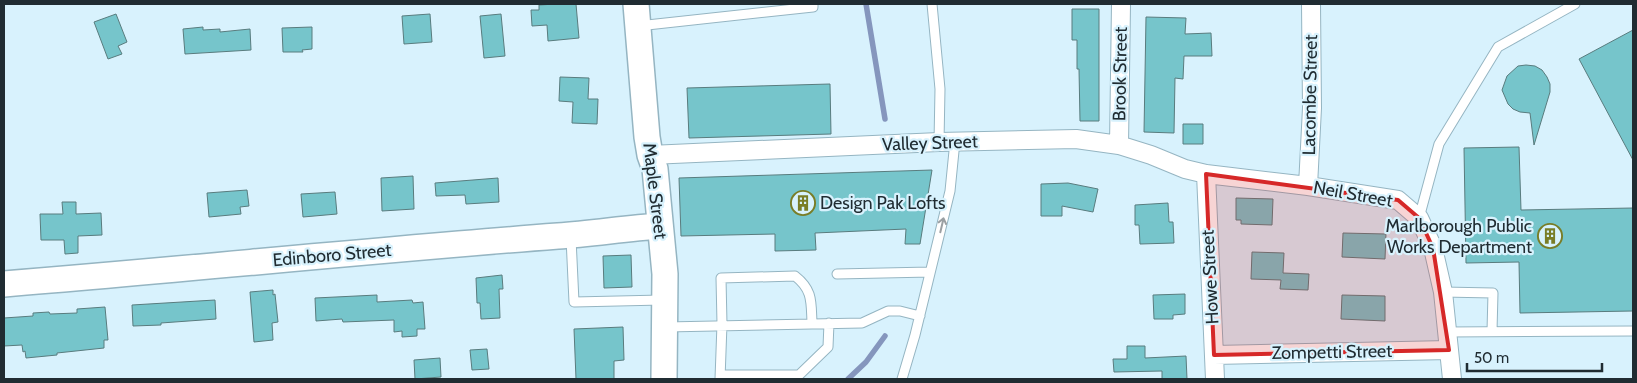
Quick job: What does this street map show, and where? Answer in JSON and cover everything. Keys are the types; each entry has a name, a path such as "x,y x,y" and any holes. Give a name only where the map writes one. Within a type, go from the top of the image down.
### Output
{"street":[{"name":"Brook Street","path":"1119,145 1121,4"},
{"name":"Lacombe Street","path":"1308,186 1312,108 1311,4"},
{"name":"Maple Street","path":"637,15 650,156 654,169 665,274 664,379"},
{"name":"Valley Street","path":"650,156 947,142 1076,139 1119,145 1151,155 1185,169 1206,174"},
{"name":"Neil Street","path":"1206,174 1308,186 1398,200 1420,218 1433,248 1443,292 1452,379"},
{"name":"Howe Street","path":"1206,174 1215,379"},
{"name":"Edinboro Street","path":"4,284 660,226"},
{"name":"Zompetti Street","path":"1214,355 1450,350"}],"lane":[{"path":"637,15 814,7 813,4"},
{"path":"902,379 920,316 950,191 947,142 932,4"},
{"path":"1420,218 1439,144 1498,48 1575,4"},
{"path":"571,235 574,302 665,300"},
{"path":"837,274 930,272"},
{"path":"812,323 810,294 804,284 795,276 722,278 720,377 797,377 819,358 828,347 829,323"},
{"path":"1443,292 1493,293 1492,331"},
{"path":"665,326 862,323 888,311 900,311 920,316"},
{"path":"1448,332 1633,331"}],"highlighted area":[{"path":"1206,174 1398,200 1419,218 1433,248 1449,350 1214,355"}],"building":[{"path":"576,4 579,38 548,41 547,25 532,26 531,10 539,10 539,5"},
{"path":"1072,9 1099,9 1099,121 1080,121 1077,40 1072,40"},
{"path":"116,14 127,42 118,46 122,54 108,59 94,22"},
{"path":"430,14 432,42 404,44 402,16"},
{"path":"501,14 505,56 484,58 480,16"},
{"path":"1146,17 1186,18 1185,34 1211,33 1212,56 1184,56 1183,79 1175,78 1174,133 1144,132"},
{"path":"203,27 203,30 220,29 220,32 250,29 251,50 185,54 183,29"},
{"path":"312,27 312,49 302,50 303,52 283,52 282,28"},
{"path":"1633,30 1633,160 1579,59"},
{"path":"1518,66 1535,66 1542,70 1550,84 1550,92 1534,145 1530,113 1513,109 1508,104 1502,90 1507,76"},
{"path":"560,77 589,78 588,99 598,99 597,124 572,123 573,102 559,101"},
{"path":"830,84 831,134 689,138 687,88"},
{"path":"1183,124 1203,124 1203,144 1183,144"},
{"name":"Marlborough Public Works Department","path":"1519,147 1521,210 1633,208 1633,311 1520,313 1519,262 1466,263 1464,148"},
{"name":"Design Pak Lofts","path":"932,170 920,244 905,244 906,229 815,233 816,250 775,251 775,234 681,236 679,178"},
{"path":"413,176 414,209 382,211 381,178"},
{"path":"498,178 499,202 466,204 465,195 436,196 435,183"},
{"path":"1068,183 1098,189 1093,212 1062,206 1062,216 1041,216 1041,184"},
{"path":"247,190 249,206 240,207 241,214 209,217 207,193"},
{"path":"335,192 337,214 303,217 301,194"},
{"path":"1236,198 1273,199 1272,225 1241,224 1241,220 1236,220"},
{"path":"62,202 76,202 76,214 101,213 102,235 78,236 78,253 65,254 64,240 41,240 40,214 63,214"},
{"path":"1168,203 1169,222 1173,222 1174,243 1140,244 1139,225 1135,225 1135,205"},
{"path":"1343,233 1386,234 1385,259 1342,257"},
{"path":"1252,252 1284,253 1283,273 1309,274 1308,290 1280,289 1281,280 1251,279"},
{"path":"631,255 632,287 604,288 603,256"},
{"path":"502,275 503,289 499,289 500,318 481,319 480,303 477,303 476,278"},
{"path":"273,290 278,322 272,323 273,340 254,342 250,292"},
{"path":"1185,294 1185,314 1173,315 1173,319 1154,319 1153,295"},
{"path":"377,295 377,302 412,300 413,303 423,302 425,329 417,329 417,336 402,337 402,331 394,332 394,320 343,322 342,319 316,321 315,298"},
{"path":"1342,295 1385,296 1385,321 1341,319"},
{"path":"215,300 216,319 133,326 132,305"},
{"path":"105,307 108,340 104,340 104,348 26,358 22,345 4,346 4,318 33,316 33,313 77,313 77,309"},
{"path":"623,327 624,360 614,361 614,379 576,379 574,329"},
{"path":"1127,346 1145,346 1145,358 1186,356 1187,379 1162,379 1162,371 1114,372 1113,359 1127,359"},
{"path":"487,349 489,369 472,370 470,350"},
{"path":"440,358 441,377 415,379 414,360"}],"waterway":[{"path":"866,4 885,119"},
{"path":"848,379 866,362 885,336"}],"place":[{"name":"Design Pak Lofts","path":"803,203"},
{"name":"Marlborough Public Works Department","path":"1550,236"}]}
